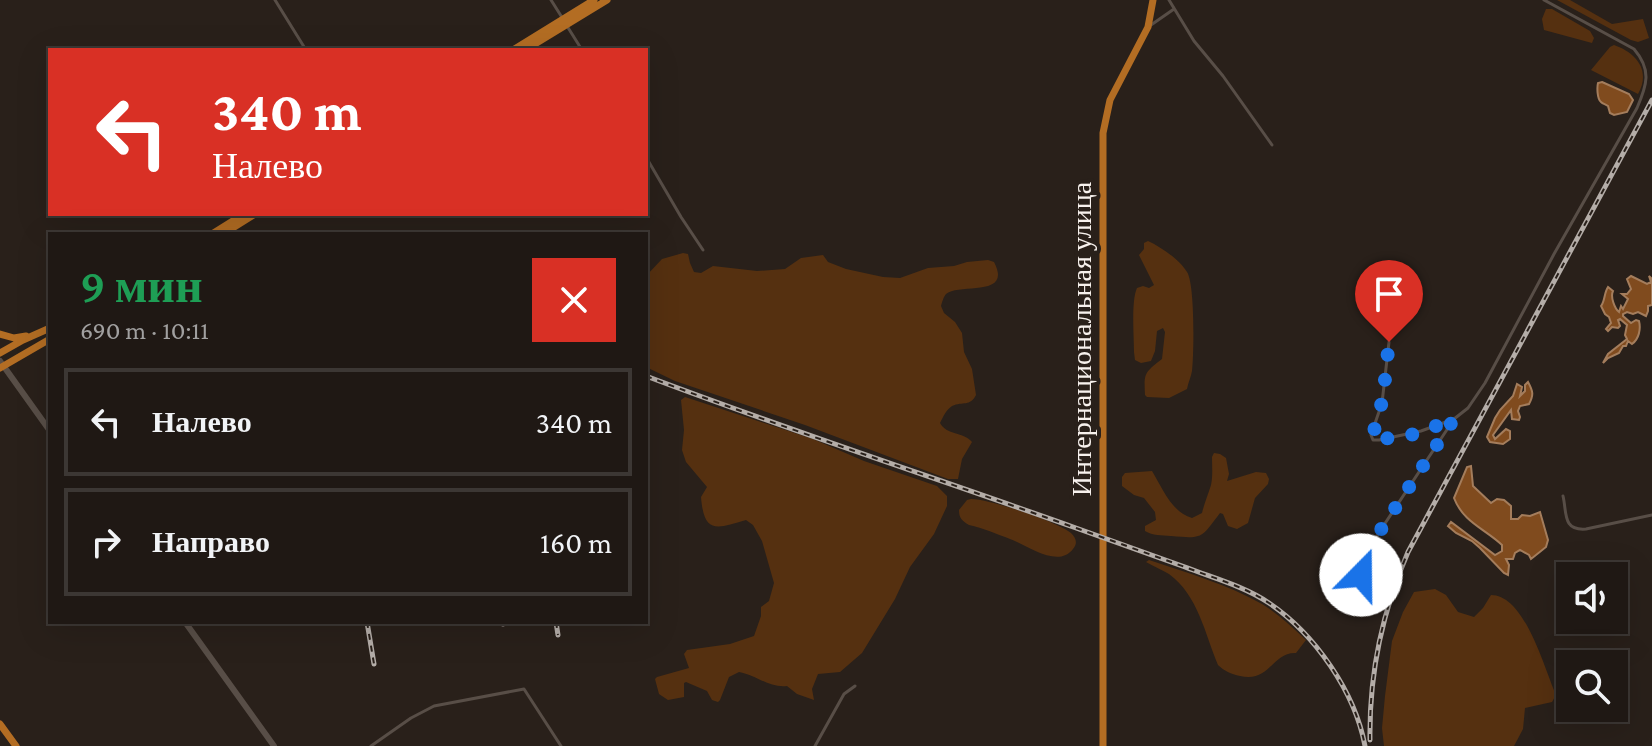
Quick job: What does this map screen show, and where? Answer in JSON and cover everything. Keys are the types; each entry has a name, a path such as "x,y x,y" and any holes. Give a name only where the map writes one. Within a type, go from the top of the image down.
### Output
{"main road":[{"path":"528,48 594,0"},
{"path":"517,48 607,0"},
{"name":"Интернациональная улица","path":"1101,746 1103,133 1113,93 1155,17 1153,0"},
{"path":"215,232 241,216"},
{"path":"226,232 252,216"},
{"path":"0,353 48,329"},
{"path":"0,334 14,338 36,334"},
{"path":"48,340 1,365 48,428"},
{"path":"186,624 274,746"},
{"path":"0,724 16,746"}],"street":[{"path":"275,0 305,48"},
{"path":"551,0 581,48"},
{"path":"1169,0 1194,41 1272,145"},
{"path":"1389,342 1383,398 1372,438 1377,440 1415,434 1454,419 1468,408 1485,383 1554,254 1625,132 1647,85 1646,70 1634,49 1544,0"},
{"path":"1155,17 1174,9"},
{"path":"648,160 703,250"},
{"path":"1357,608 1361,575 1378,534 1454,419"},
{"path":"1563,496 1569,523 1575,528 1586,529 1652,515"},
{"path":"815,746 844,694 855,686"},
{"path":"371,746 434,706 524,689 561,746"}],"shaded area":[{"path":"1557,0 1570,0 1612,24 1643,19 1649,38 1638,42 1631,40"},
{"path":"1546,9 1552,9 1590,31 1594,38 1592,43 1544,30 1542,19"},
{"path":"1614,45 1640,64 1643,78 1638,94 1591,70"},
{"path":"1598,83 1629,94 1633,100 1627,112 1610,113 1608,106 1598,96"},
{"path":"1148,241 1170,254 1184,267 1190,279 1192,373 1187,389 1169,398 1145,395 1146,374 1162,359 1163,328 1157,331 1151,361 1141,363 1135,360 1135,294 1137,288 1154,285 1139,255"},
{"path":"688,254 694,272 701,273 713,266 757,271 785,269 801,258 823,255 828,262 846,269 900,278 928,268 988,260 994,262 998,273 996,281 991,285 953,291 945,295 941,306 962,333 976,395 969,402 950,408 940,423 946,430 972,442 962,459 958,479 948,479 805,425 675,381 648,368 648,274 662,259"},
{"path":"1631,276 1647,284 1651,282 1649,276 1652,279 1652,305 1648,306 1646,316 1638,312 1623,314 1631,323 1639,321 1638,337 1632,344 1628,341 1619,353 1603,363 1608,354 1627,339 1627,325 1620,319 1618,328 1612,327 1608,331 1606,329 1611,323 1601,306 1608,287 1613,291 1616,308 1619,312 1621,306 1623,309 1628,299 1622,294 1627,294 1631,289 1627,279"},
{"path":"1528,382 1532,398 1529,404 1520,406 1519,420 1512,419 1511,410 1493,435 1495,439 1506,429 1510,431 1510,439 1503,444 1490,442 1487,437 1500,410 1513,396 1517,384 1522,387 1520,396"},
{"path":"685,397 813,439 864,461 937,486 947,496 947,506 934,534 910,567 895,599 862,653 840,672 818,674 812,689 814,700 797,694 787,686 774,685 739,672 729,677 718,702 712,700 707,691 686,682 684,697 668,700 659,694 655,679 689,668 684,654 687,650 730,644 754,636 761,607 769,601 774,583 762,541 753,525 746,520 713,526 705,517 701,497 707,487 686,462 682,450 681,400"},
{"path":"1214,453 1226,458 1227,481 1256,472 1266,473 1269,479 1255,498 1248,523 1237,529 1228,526 1220,513 1205,532 1196,537 1157,535 1145,531 1145,526 1156,520 1155,512 1144,498 1122,486 1125,473 1152,471 1173,505 1192,518 1202,513 1211,485"},
{"path":"1471,466 1473,486 1491,503 1497,499 1504,500 1511,506 1511,519 1540,512 1548,540 1546,547 1531,559 1520,550 1513,559 1506,559 1508,575 1472,541 1448,526 1451,522 1495,555 1502,551 1502,545 1469,519 1454,498 1467,467"},
{"path":"971,499 1007,507 1063,528 1074,537 1075,547 1067,555 1051,556 969,525 961,519 959,510"},
{"path":"1149,560 1249,597 1274,612 1306,640 1296,653 1281,657 1258,675 1240,676 1228,672 1218,665 1200,616 1187,593 1169,574 1146,562"},
{"path":"1435,589 1446,595 1458,612 1474,617 1491,595 1503,598 1523,620 1556,695 1552,702 1525,708 1523,729 1514,746 1384,746 1382,728 1392,641 1414,592"}],"railway":[{"path":"1370,740 1372,691 1379,644 1391,597 1408,552 1652,100"},
{"path":"648,377 1249,592 1286,616 1317,648 1352,705 1365,746"},
{"path":"367,624 374,664"},
{"path":"556,624 558,635"}],"route":[{"path":"1361,575 1378,534 1454,419 1415,434 1373,440 1371,435 1383,398 1389,342"}]}
